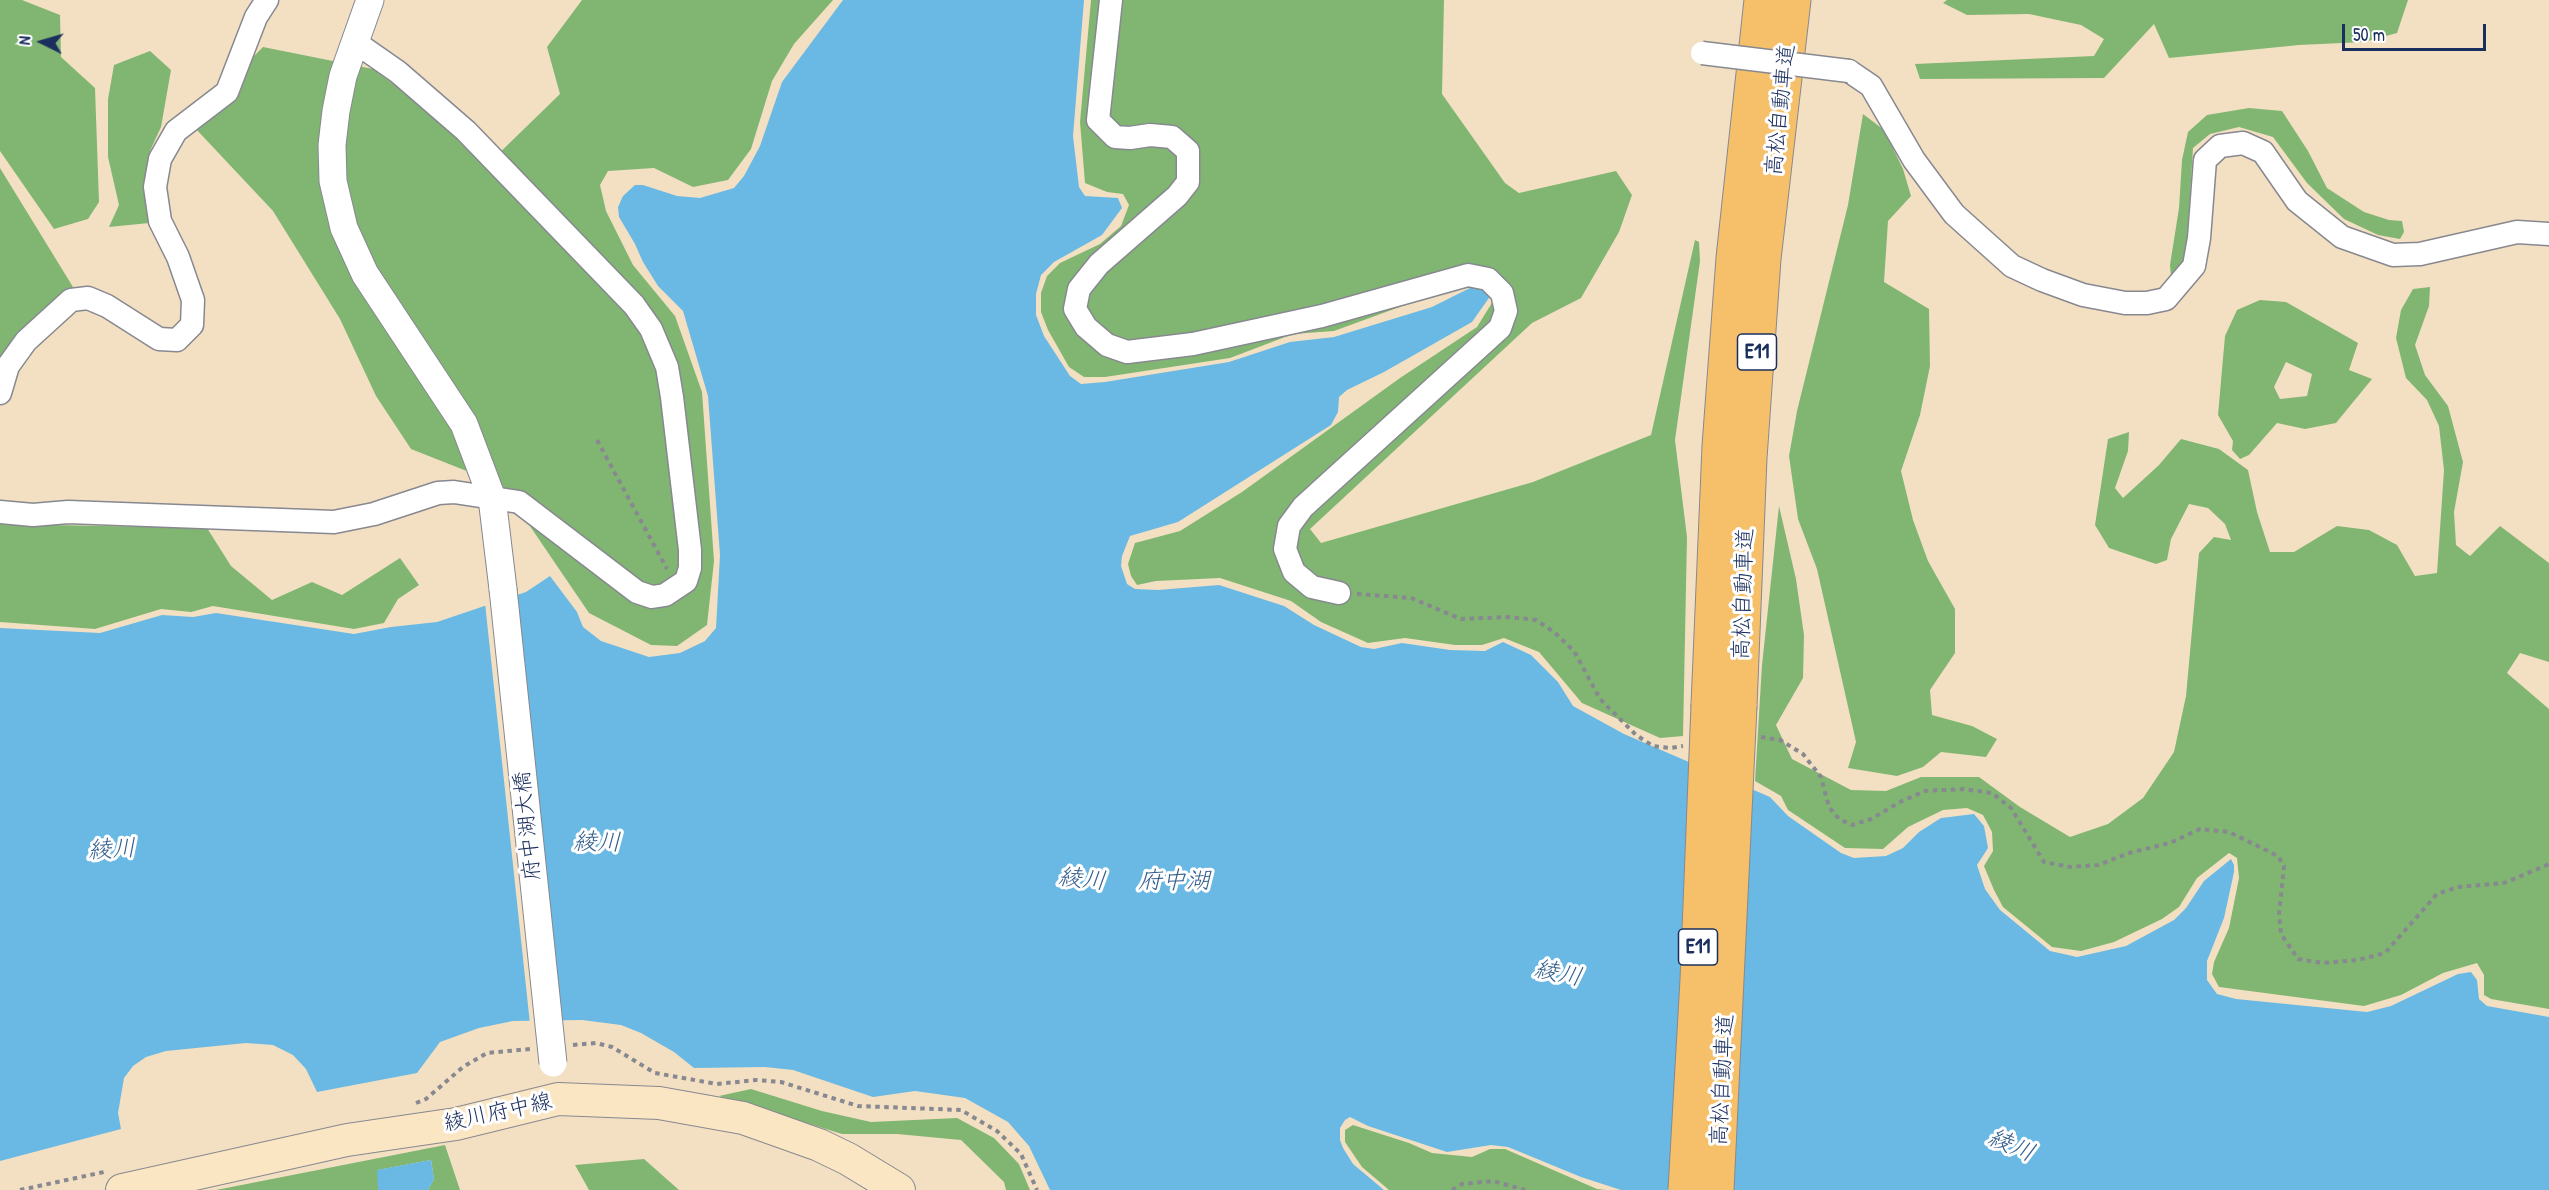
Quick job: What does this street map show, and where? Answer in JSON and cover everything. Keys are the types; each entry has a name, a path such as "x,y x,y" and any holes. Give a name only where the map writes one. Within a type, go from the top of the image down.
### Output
{"highway":[{"name":"高松自動車道","path":"1685,1190 1697,980 1719,446 1732,269 1761,0"},
{"name":"高松自動車道","path":"1717,1190 1750,458 1762,283 1794,0"}],"main road":[{"name":"綾川府中線","path":"122,1190 347,1140 456,1124 558,1099 659,1103 743,1118 819,1145 899,1190"}],"street":[{"path":"0,393 8,366 26,341 71,300 88,298 106,306 159,339 177,340 192,325 193,300 178,257 160,221 155,187 160,159 176,131 227,92 256,17 267,0"},
{"name":"府中湖大橋","path":"370,0 344,75 336,111 332,145 333,181 344,228 365,274 464,424 482,465 492,498 558,1099"},
{"path":"1111,0 1098,120 1115,137 1130,138 1150,135 1172,137 1188,151 1188,182 1177,196 1100,264 1079,289 1076,309 1086,327 1107,345 1127,352 1192,344 1323,316 1468,276 1488,279 1502,293 1506,312 1500,328 1303,507 1289,526 1285,549 1294,572 1312,587 1339,593"},
{"path":"0,512 33,515 68,512 334,522 374,514 438,493 454,492 519,502 637,592 652,597 665,595 686,581 690,568 690,550 667,367 651,329 634,305 466,131 398,72 355,42"},
{"path":"1702,53 1849,71 1871,86 1914,160 1954,214 2013,266 2083,295 2125,303 2147,303 2166,299 2194,266 2199,238 2205,160 2220,146 2242,143 2263,152 2297,201 2342,237 2393,255 2420,254 2517,232 2549,234"}],"path":[{"path":"597,441 677,588"},
{"path":"1339,593 1411,598 1461,619 1509,617 1536,620 1554,632 1574,651 1600,699 1636,735 1653,746 1671,748 1684,745"},
{"path":"1754,735 1780,740 1803,754 1821,777 1829,807 1839,819 1852,825 1871,819 1925,791 1963,789 1992,794 2011,808 2043,862 2070,867 2098,865 2129,853 2170,843 2199,829 2229,832 2278,856 2284,866 2279,914 2281,934 2298,959 2323,963 2358,960 2385,952 2437,894 2458,887 2504,883 2549,864"},
{"path":"426,1099 463,1067 487,1053 552,1052 596,1042 612,1047 655,1073 717,1084 756,1080 782,1082 858,1106 961,1110 997,1131 1021,1154 1037,1190"},
{"path":"1452,1190 1462,1184 1493,1181 1525,1190"}],"green space":[{"path":"0,0 22,0 60,15 61,57 95,88 99,202 88,219 54,229 0,151"},
{"path":"582,0 833,0 794,44 772,81 751,149 728,180 693,187 654,168 608,171 600,185 606,211 633,265 675,316 702,392 714,561 707,625 677,646 651,645 589,613 502,485 411,449 376,396 340,319 273,211 195,128 247,63 263,47 373,69 452,128 488,164 560,94 547,47"},
{"path":"1091,0 1444,0 1442,94 1505,183 1519,193 1616,171 1632,195 1619,232 1581,298 1532,323 1310,529 1321,543 1533,482 1651,435 1695,240 1699,242 1700,261 1675,440 1687,537 1683,736 1660,738 1582,703 1539,652 1504,638 1482,645 1455,645 1405,638 1368,643 1321,622 1291,601 1220,578 1156,581 1137,585 1131,576 1128,564 1135,543 1180,531 1242,492 1400,378 1477,327 1503,285 1468,282 1334,331 1293,334 1230,358 1105,377 1084,377 1069,367 1048,330 1041,312 1041,293 1047,276 1060,263 1100,244 1121,226 1129,205 1123,194 1107,192 1085,183 1080,122"},
{"path":"1947,0 2408,0 2397,33 2364,42 2299,45 2169,58 2154,24 2104,78 1920,79 1915,64 2094,56 2104,39 2081,25 2029,14 1967,15 1943,3"},
{"path":"150,51 171,70 161,127 150,151 143,186 149,223 109,227 119,205 108,157 108,99 114,65"},
{"path":"2249,108 2282,111 2308,151 2327,188 2364,212 2389,220 2402,221 2404,232 2400,239 2378,235 2344,219 2307,183 2273,137 2239,127 2210,134 2193,148 2187,246 2182,265 2171,276 2170,265 2179,208 2182,160 2188,132 2207,115"},
{"path":"1863,114 1884,130 1903,169 1911,196 1888,221 1884,282 1929,309 1930,366 1920,415 1901,471 1913,520 1928,561 1955,609 1955,653 1930,690 1932,715 1972,726 1997,739 1986,757 1941,752 1923,767 1897,776 1848,768 1856,742 1817,569 1798,519 1789,456 1797,411 1848,205"},
{"path":"0,168 73,287 16,341 0,371"},
{"path":"2430,287 2429,306 2415,345 2425,375 2448,406 2463,462 2454,512 2456,545 2470,556 2500,526 2549,563 2549,662 2520,653 2507,673 2549,709 2549,1009 2491,999 2484,995 2484,975 2477,963 2443,973 2401,995 2364,1006 2219,987 2212,974 2214,962 2229,928 2239,878 2237,858 2229,853 2197,878 2179,907 2162,919 2114,942 2081,951 2052,947 2003,907 1994,890 1984,866 1993,851 1992,832 1983,815 1967,808 1943,810 1908,827 1883,849 1845,848 1788,810 1781,796 1755,781 1762,665 1779,506 1796,579 1804,635 1803,678 1776,725 1792,759 1851,790 1886,791 1921,777 1979,777 2020,807 2070,837 2108,824 2143,798 2174,752 2186,696 2199,553 2214,537 2231,540 2225,524 2208,508 2189,504 2171,539 2167,560 2156,564 2109,548 2095,525 2108,439 2129,432 2128,451 2115,488 2123,498 2159,465 2181,439 2219,449 2248,470 2257,512 2270,552 2294,552 2337,526 2369,530 2397,545 2415,576 2437,573 2444,470 2439,426 2427,400 2406,378 2396,338 2401,310 2413,289"},
{"path":"2260,300 2286,302 2358,343 2349,370 2372,379 2336,423 2305,429 2277,423 2249,455 2240,459 2232,450 2233,441 2218,415 2225,336 2237,310","holes":["2286,362 2312,374 2307,396 2280,399 2274,387"]},
{"path":"0,524 207,528 231,566 272,600 312,582 342,595 400,558 419,585 398,599 384,623 354,629 213,606 191,612 161,609 95,629 0,622"},
{"path":"751,1089 822,1111 871,1122 957,1118 994,1138 1019,1164 1030,1190 1006,1190 1004,1182 961,1140 897,1134 842,1134 719,1096"},
{"path":"1353,1125 1432,1153 1472,1157 1490,1149 1505,1149 1597,1189 1606,1190 1389,1190 1362,1167 1345,1142 1345,1130"},
{"path":"445,1145 460,1190 428,1190 434,1179 431,1160 378,1170 378,1190 216,1190"},
{"path":"644,1159 679,1190 589,1190 575,1165"}],"water":[{"name":"府中湖","path":"843,0 1084,0 1073,136 1079,187 1085,196 1118,198 1122,208 1102,235 1054,262 1041,275 1036,294 1036,315 1044,336 1070,376 1081,384 1229,362 1290,342 1334,337 1432,307 1480,283 1496,288 1472,322 1384,372 1347,390 1339,397 1338,412 1331,425 1178,522 1130,536 1122,556 1121,566 1127,584 1135,589 1158,590 1219,585 1284,606 1314,625 1361,647 1374,649 1402,643 1450,650 1485,651 1503,642 1531,655 1558,682 1573,706 1624,734 1770,797 1788,816 1841,853 1854,858 1886,856 1903,848 1919,832 1941,818 1974,814 1984,826 1988,848 1977,865 1985,889 2000,910 2050,951 2077,957 2126,946 2174,920 2186,908 2204,881 2231,859 2234,872 2224,918 2207,961 2207,980 2217,994 2236,999 2367,1012 2391,1006 2458,974 2471,972 2477,980 2479,999 2487,1006 2549,1017 2549,1190 1621,1190 1581,1177 1508,1147 1491,1145 1447,1152 1368,1126 1350,1117 1340,1128 1343,1148 1353,1164 1384,1190 1050,1190 1029,1146 1008,1122 965,1098 915,1091 873,1097 793,1070 765,1067 694,1068 674,1052 641,1033 621,1025 582,1020 513,1021 479,1028 440,1042 417,1073 317,1092 306,1069 293,1055 273,1045 246,1043 166,1051 146,1057 133,1066 124,1078 118,1113 121,1129 0,1161 0,628 100,633 162,615 193,617 216,613 354,634 437,622 526,592 550,576 577,612 583,627 601,641 649,657 680,653 705,641 716,628 720,555 708,396 683,311 658,286 643,262 619,217 618,207 623,196 635,185 643,185 677,196 700,198 734,188 744,176 760,146 782,82"},
{"path":"431,1160 434,1179 428,1190 378,1190 377,1170"}],"pier":[{"path":"514,593 560,1024 530,1024 485,603"}],"water label":[{"name":"綾川","path":"597,843"},
{"name":"綾川","path":"112,850"},
{"name":"綾川","path":"1082,880"},
{"name":"綾川","path":"1558,974"},
{"name":"綾川","path":"2011,1146"}]}
